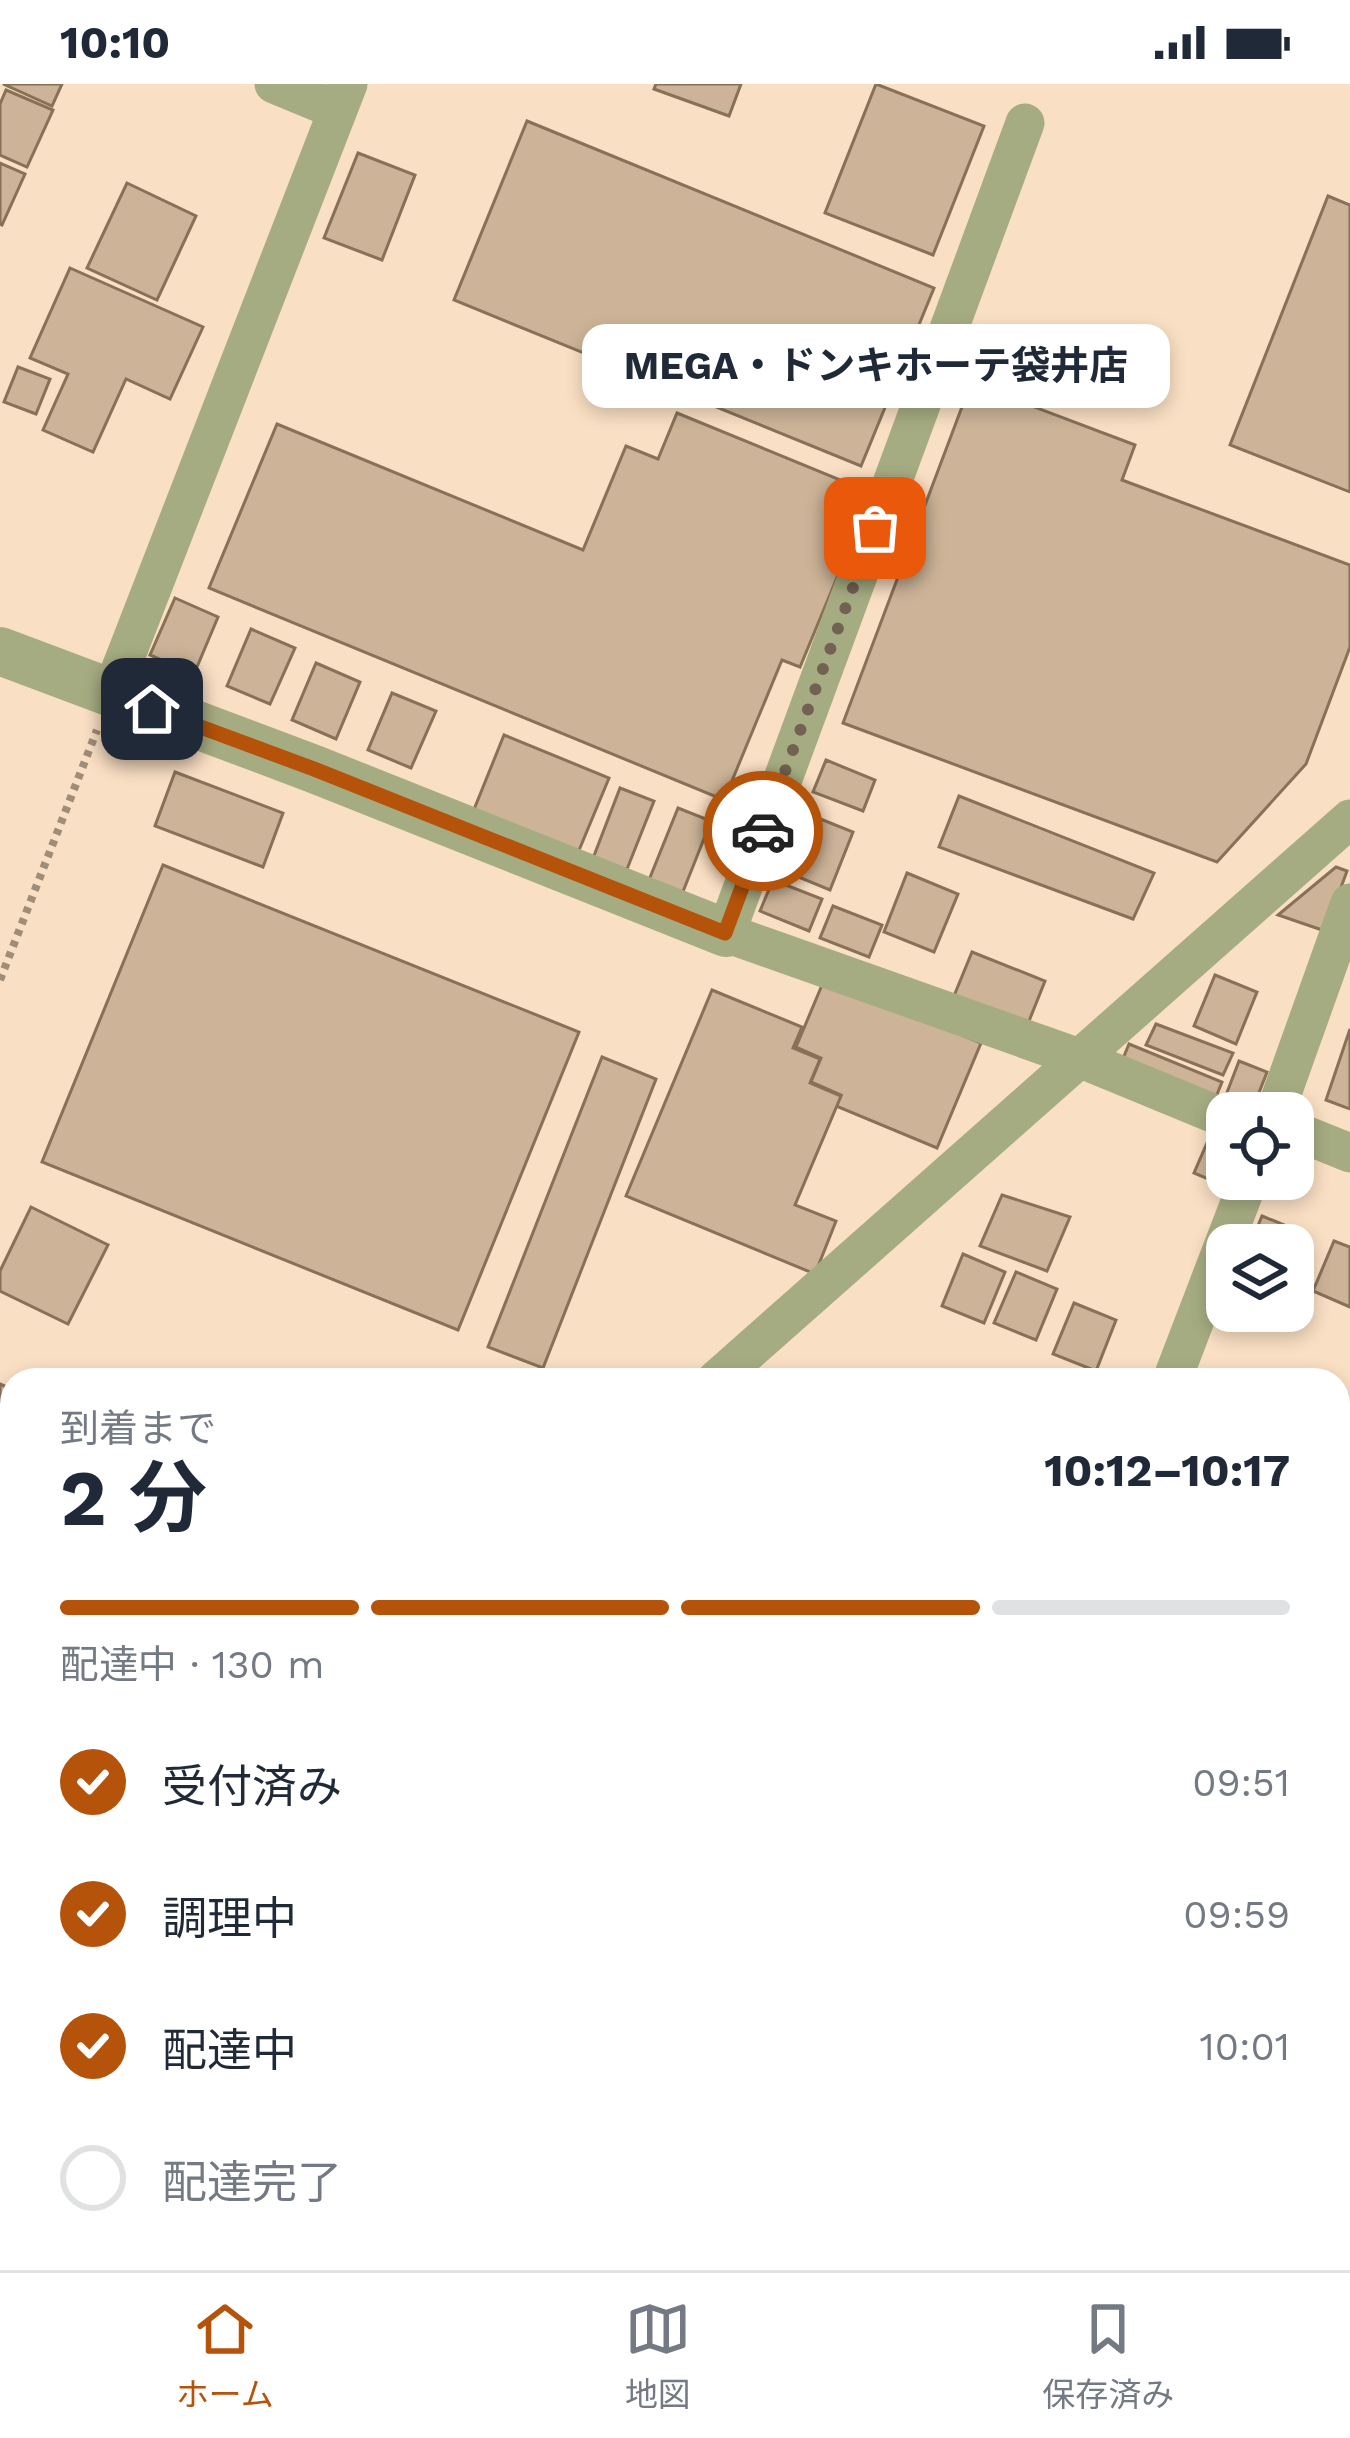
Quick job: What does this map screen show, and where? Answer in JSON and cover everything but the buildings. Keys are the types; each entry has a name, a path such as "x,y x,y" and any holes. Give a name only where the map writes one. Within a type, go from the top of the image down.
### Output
{"street":[{"path":"111,694 342,97 274,84"},
{"path":"725,933 1025,123"},
{"path":"0,651 314,769 725,933 1079,1058 1206,1110"},
{"path":"730,1368 1350,819"},
{"path":"1282,1092 1350,903"},
{"path":"1314,1138 1350,1153"},
{"path":"1177,1368 1242,1200"}],"path":[{"path":"0,980 111,694"}],"way so far":[{"path":"763,831 875,528"}],"place":[{"name":"MEGA・ドンキホーテ袋井店","path":"875,528"}],"route":[{"path":"152,709 725,933 763,831"}]}
